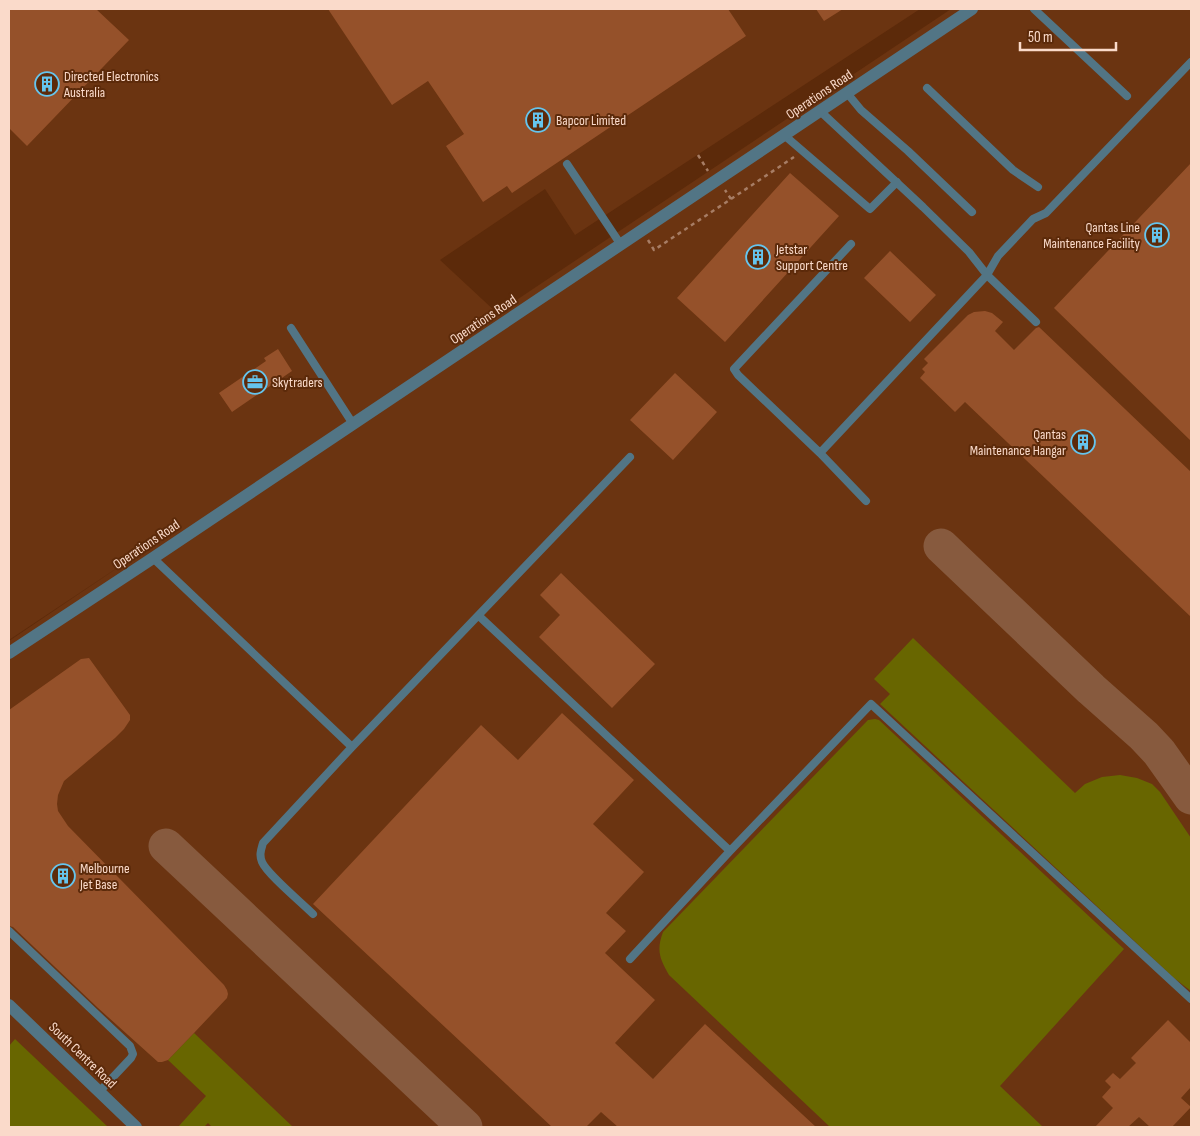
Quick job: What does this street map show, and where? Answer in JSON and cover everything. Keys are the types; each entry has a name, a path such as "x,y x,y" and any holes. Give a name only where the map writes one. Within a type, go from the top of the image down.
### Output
{"street":[{"name":"Operations Road","path":"9,653 972,9"},
{"name":"South Centre Road","path":"9,1005 136,1127"}],"lane":[{"path":"1034,9 1127,96"},
{"path":"820,453 987,275 998,256 1034,219 1046,213 1191,62"},
{"path":"927,88 1013,170 1038,187"},
{"path":"846,93 861,110 908,150 972,212"},
{"path":"820,111 969,252 987,275 1036,322"},
{"path":"784,135 870,209 897,182"},
{"path":"567,164 621,245"},
{"path":"851,244 734,369 866,501"},
{"path":"291,328 353,424"},
{"path":"313,914 262,863 260,852 263,843 352,746 630,457"},
{"path":"153,558 352,746"},
{"path":"478,616 730,852"},
{"path":"630,959 871,704 1191,1000"},
{"path":"9,931 130,1046 133,1054 131,1058 99,1092"}],"path":[{"path":"730,199 803,151"}],"shaded area":[{"path":"9,9 920,9 575,235 545,189 440,260 497,313 951,9 1191,9 1191,1127 9,1127 9,641 153,544 9,640"},
{"path":"913,638 1075,793 1085,784 1102,777 1120,775 1137,778 1152,784 1160,792 1191,838 1191,991 1174,978 880,704 890,694 874,679"},
{"path":"868,720 879,720 1124,949 1000,1086 1043,1127 830,1127 669,975 663,964 659,950 663,932"},
{"path":"194,1033 293,1127 212,1127 208,1123 204,1127 178,1127 206,1096 168,1060"},
{"path":"15,1039 108,1127 9,1127 9,1046"}],"building":[{"name":"Directed Electronics Australia","path":"9,9 96,9 129,40 27,146 9,128"},
{"name":"Bapcor Limited","path":"328,9 728,9 746,36 512,193 507,186 483,202 446,146 464,134 428,81 392,105"},
{"path":"816,9 843,9 824,21"},
{"name":"Qantas Line Maintenance Facility","path":"1191,163 1191,441 1054,308"},
{"name":"Jetstar Support Centre","path":"790,173 839,216 725,342 677,298"},
{"path":"890,251 936,295 910,322 864,278"},
{"name":"Qantas Maintenance Hangar","path":"985,311 992,313 1003,322 995,331 1014,350 1039,327 1191,472 1191,617 965,402 955,412 920,378 925,372 922,369 928,363 924,359 968,315 974,312"},
{"name":"Skytraders","path":"278,349 292,371 232,412 219,393 266,361 264,358"},
{"path":"675,373 717,412 673,460 630,420"},
{"path":"561,573 655,664 612,708 539,637 560,615 540,595"},
{"name":"Melbourne Jet Base","path":"89,658 130,715 130,720 115,738 64,781 58,795 58,811 68,826 224,985 228,994 227,998 168,1060 162,1062 158,1062 13,927 9,926 9,710 81,659"},
{"path":"562,713 634,780 593,824 644,872 606,913 626,931 605,953 655,1000 615,1043 653,1079 705,1024 816,1127 618,1127 601,1112 586,1127 552,1127 313,904 481,725 518,760"},
{"path":"1168,1020 1191,1043 1191,1087 1181,1098 1191,1107 1172,1127 1150,1127 1139,1117 1128,1127 1095,1127 1113,1108 1102,1097 1111,1087 1105,1081 1113,1073 1120,1079 1136,1063 1131,1058"}],"taxiway":[{"path":"941,546 1091,689 1144,736 1159,752 1191,797"},
{"path":"166,846 465,1127"}],"place":[{"name":"Directed Electronics Australia","path":"47,84"},
{"name":"Bapcor Limited","path":"538,120"},
{"name":"Qantas Line Maintenance Facility","path":"1157,235"},
{"name":"Jetstar Support Centre","path":"758,257"},
{"name":"Skytraders","path":"255,382"},
{"name":"Qantas Maintenance Hangar","path":"1083,442"},
{"name":"Melbourne Jet Base","path":"63,876"}]}
